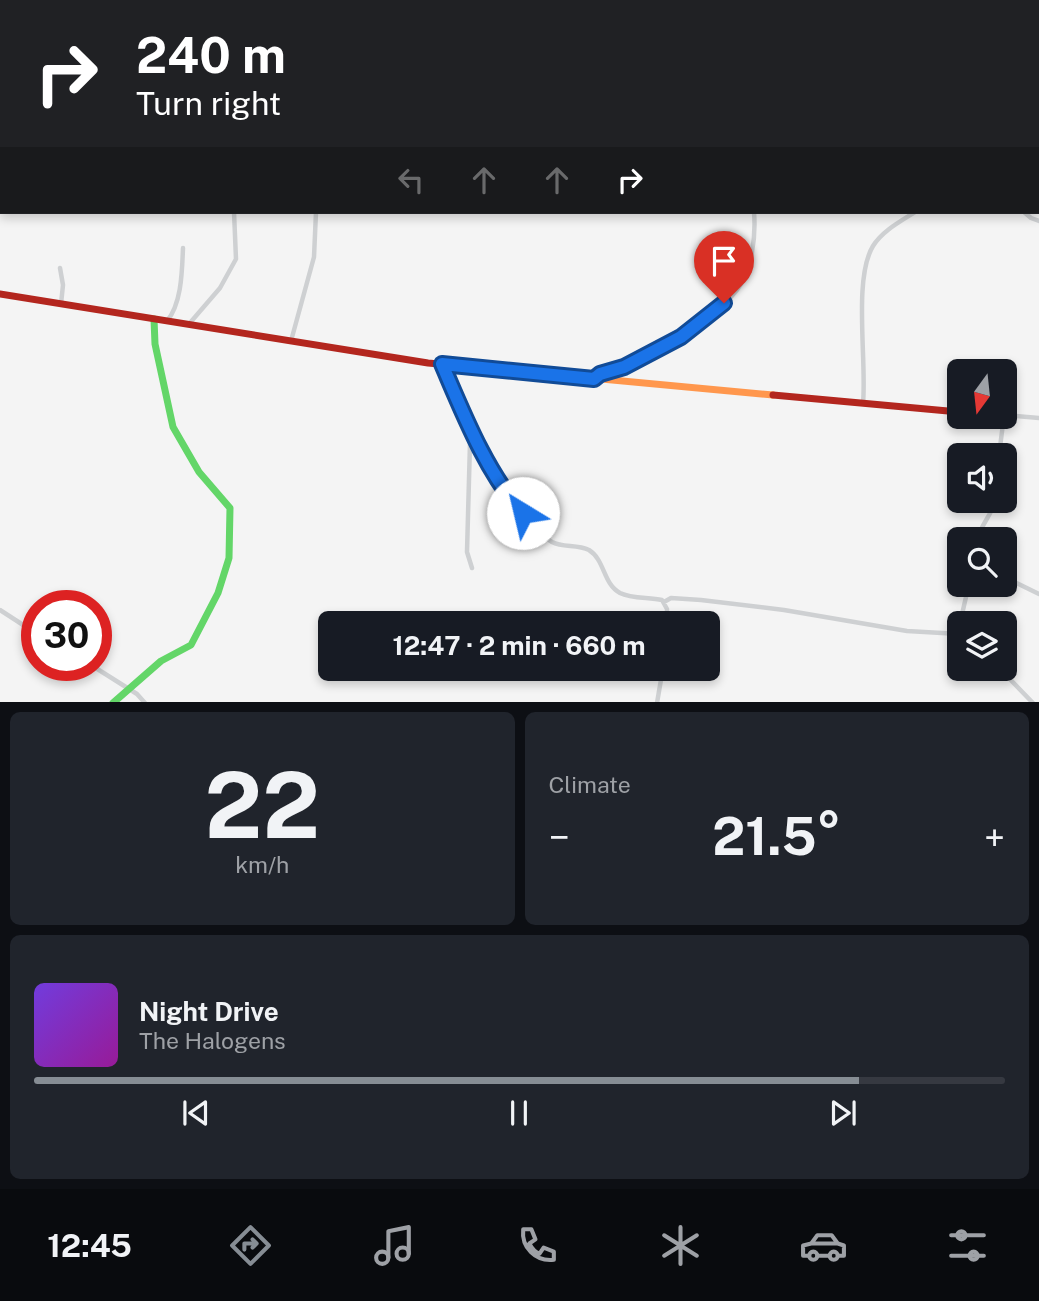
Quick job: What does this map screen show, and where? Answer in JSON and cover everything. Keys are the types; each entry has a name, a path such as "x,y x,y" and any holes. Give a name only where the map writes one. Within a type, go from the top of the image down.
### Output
{"street":[{"path":"189,325 220,288 236,259 234,214"},
{"path":"291,341 314,257 316,214"},
{"path":"594,379 600,374 624,367 681,337 737,290 748,267 755,228 754,214"},
{"path":"863,404 865,366 862,296 870,254 880,238 912,214"},
{"path":"166,321 172,315 181,280 183,248"},
{"path":"60,268 63,285 61,304"},
{"path":"0,294 442,364 947,411"},
{"path":"113,702 161,661 191,645 223,581 230,549 231,515 228,503 199,472 171,420 155,344 154,319"},
{"path":"442,364 467,419 510,499 538,530 555,543 587,549 593,553 619,593 664,602 671,598 784,610 907,631 947,632"},
{"path":"1017,417 1039,418"},
{"path":"467,419 470,443 467,552 472,568"},
{"path":"981,527 991,513"},
{"path":"1017,583 1039,594"},
{"path":"664,602 667,611"},
{"path":"0,610 21,624"},
{"path":"112,679 145,702"},
{"path":"657,702 661,681"},
{"path":"1012,681 1033,702"}],"traffic: fast":[{"path":"114,702 161,661 191,645 218,593 229,558 230,508 199,472 173,427 155,344 154,319"}],"traffic: slow":[{"path":"484,368 773,395"}],"traffic: jam":[{"path":"0,294 428,363 484,368"},
{"path":"773,395 947,411"}],"route":[{"path":"523,513 510,499 485,455 442,364 594,379 600,374 624,367 681,337 724,303"}]}
